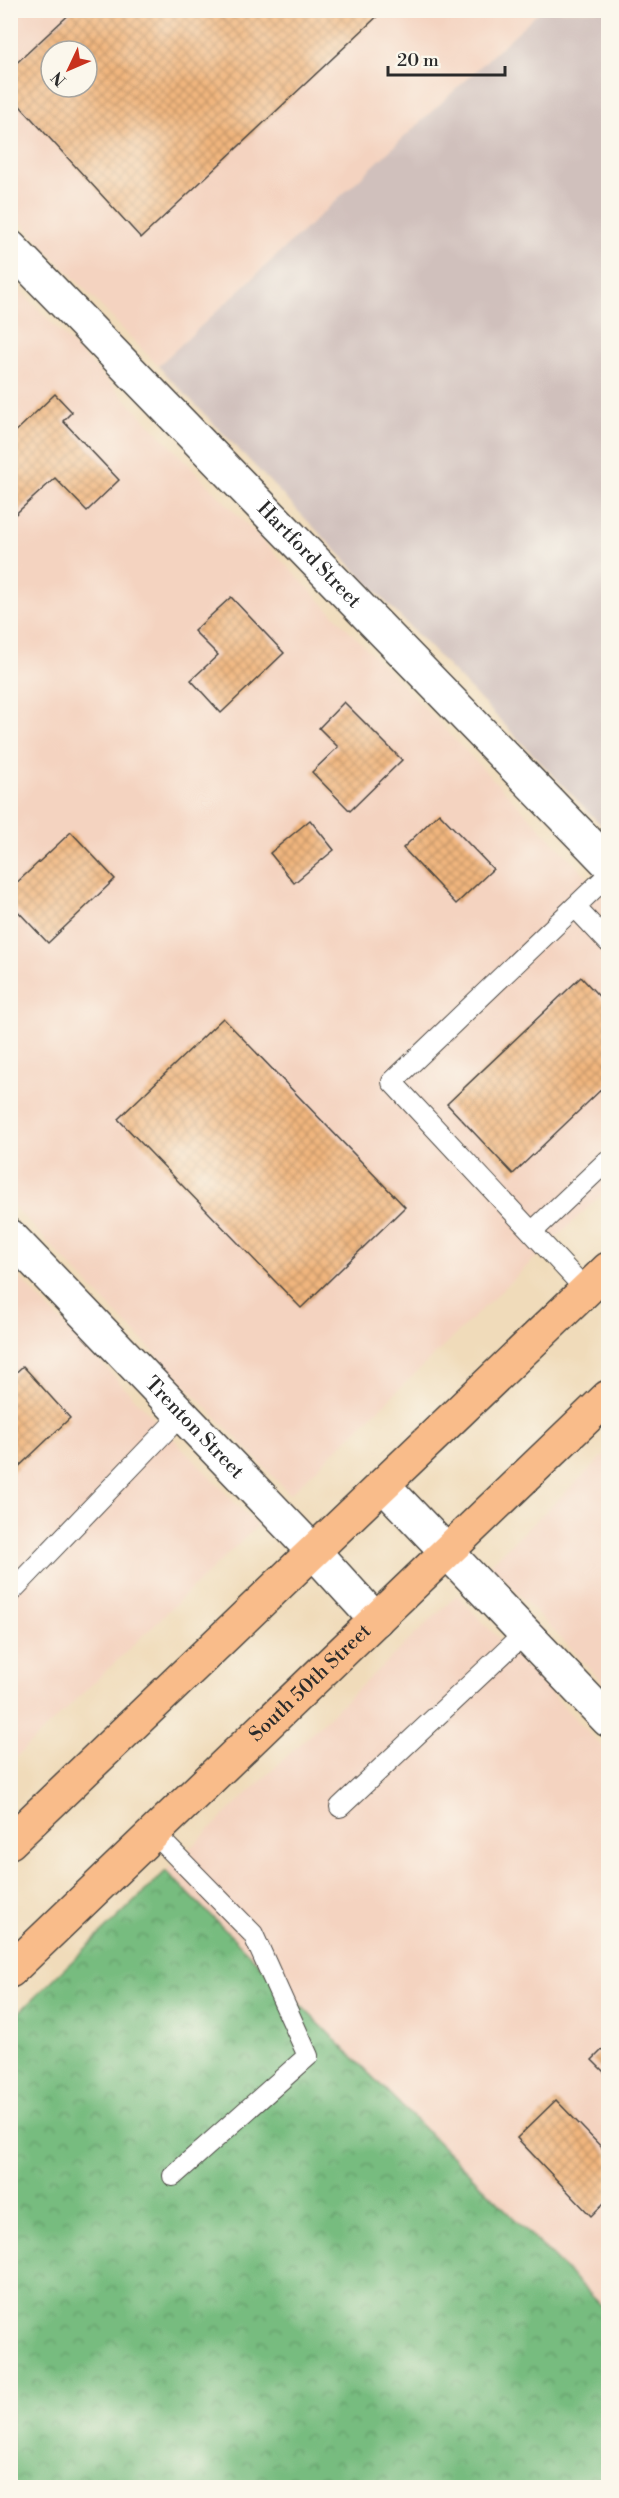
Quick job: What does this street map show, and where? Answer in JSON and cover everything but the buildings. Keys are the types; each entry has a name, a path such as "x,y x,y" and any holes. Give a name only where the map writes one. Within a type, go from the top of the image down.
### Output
{"main road":[{"path":"10,1842 597,1280"},
{"name":"South 50th Street","path":"10,1971 609,1397"}],"street":[{"name":"Hartford Street","path":"10,247 609,863"},
{"name":"Trenton Street","path":"10,1236 314,1551 375,1620"},
{"path":"383,1485 609,1720"}],"lane":[{"path":"597,1280 532,1232 392,1082 609,875"},
{"path":"575,907 609,942"},
{"path":"532,1232 609,1160"},
{"path":"10,1593 182,1414"},
{"path":"340,1807 525,1633"},
{"path":"154,1833 253,1934 308,2056 173,2176"}],"shaded area":[{"path":"11,11 540,11 158,366 11,212"},
{"path":"540,11 608,11 608,832 158,366"},
{"path":"10,280 608,898 608,1188 290,1494 11,1204"},
{"path":"11,1269 257,1526 11,1762"},
{"path":"608,1452 608,1688 490,1564"},
{"path":"457,1595 608,1753 608,2312 166,1871"}],"green space":[{"path":"166,1871 608,2312 608,2487 11,2488 11,2020"}]}
